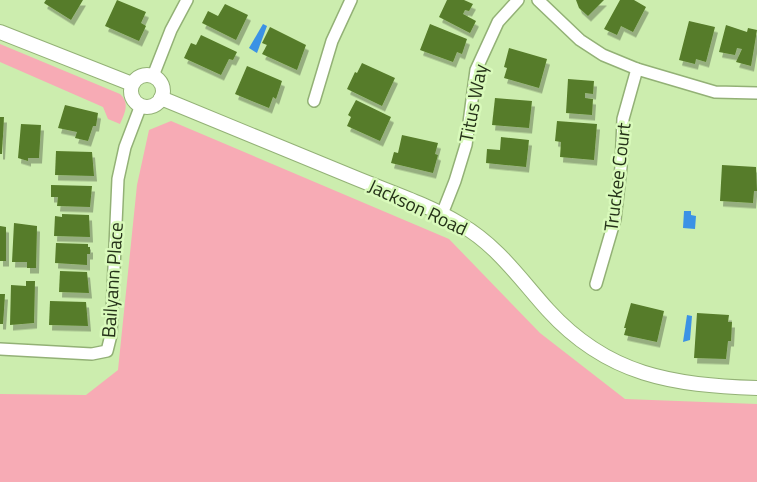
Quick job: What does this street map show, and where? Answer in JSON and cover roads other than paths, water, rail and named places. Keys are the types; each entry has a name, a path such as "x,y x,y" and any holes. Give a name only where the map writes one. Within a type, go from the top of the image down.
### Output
{"street":[{"path":"153,76 171,30 187,0"},
{"path":"314,102 332,41 351,0"},
{"name":"Titus Way","path":"442,214 466,145 476,70 498,22 518,0"},
{"path":"538,0 580,40 603,55 637,70 715,92 757,93"},
{"path":"0,32 132,84"},
{"name":"Truckee Court","path":"596,284 615,219 621,167 622,119 637,70"},
{"path":"141,75 153,76 162,87 161,98 154,105 141,105 132,97 132,84 141,75"},
{"name":"Jackson Road","path":"161,98 442,214 472,231 493,247 565,326 610,359 642,373 671,381 697,386 757,388"},
{"name":"Bailyann Place","path":"0,349 92,354 107,350 111,335 118,179 125,146 141,105"}],"water":[{"path":"263,24 267,26 257,53 249,48"},
{"path":"684,211 691,211 691,215 696,216 695,229 683,228"},
{"path":"687,315 692,316 690,340 683,342"}]}
